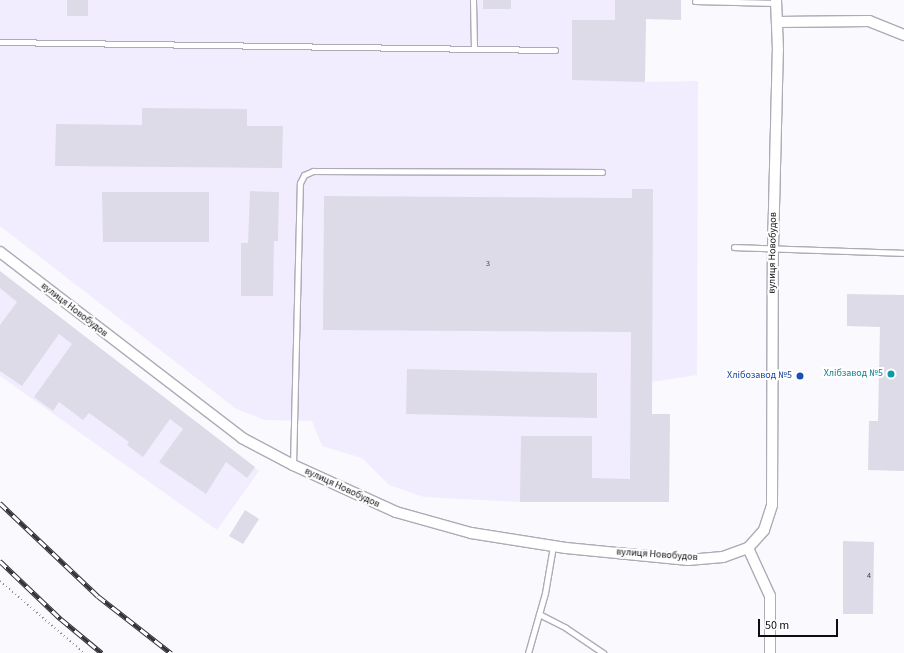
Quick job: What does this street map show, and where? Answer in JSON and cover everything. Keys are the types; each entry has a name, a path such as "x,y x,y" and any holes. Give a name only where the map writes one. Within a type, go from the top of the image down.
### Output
{"street":[{"name":"вулиця Новобудов","path":"0,252 242,438 293,465 396,512 471,533 553,546 688,560 722,557 748,548 764,530 772,505 776,1"},
{"path":"777,22 869,21 904,35"},
{"path":"748,548 770,596 770,653"}],"lane":[{"path":"473,0 474,49"},
{"path":"695,1 776,1"},
{"path":"0,42 555,50"},
{"path":"293,465 300,183 304,175 313,171 602,172"},
{"path":"734,247 904,252"},
{"path":"528,653 539,614 553,546"},
{"path":"539,614 571,631 603,653"}],"path":[{"path":"0,580 84,653"}],"shaded area":[{"path":"0,0 646,0 645,82 698,81 697,375 652,382 652,414 670,414 669,502 520,502 424,497 389,485 362,458 322,446 312,421 264,420 235,408 0,226"},
{"path":"0,274 259,471 217,530 0,376"}],"building":[{"path":"67,0 88,0 88,16 67,16"},
{"path":"483,0 511,0 511,9 483,9"},
{"path":"615,0 681,0 681,20 646,19 645,82 572,80 572,20 615,20"},
{"path":"142,108 247,109 247,126 283,126 282,168 55,166 56,124 142,125"},
{"path":"632,189 653,189 652,414 670,414 669,502 520,502 521,436 592,436 592,478 630,479 631,332 323,330 324,196 632,198"},
{"path":"250,191 279,192 278,241 274,241 273,296 241,296 241,243 248,243"},
{"path":"102,192 209,192 209,242 103,242"},
{"path":"0,271 255,467 247,478 226,462 206,494 159,462 183,429 170,419 143,457 127,445 129,442 89,413 83,420 59,402 53,411 34,397 72,344 59,334 22,386 0,371 0,325 17,302 0,288"},
{"name":"Хлібзавод №5","path":"847,294 904,295 904,471 868,470 869,421 878,421 880,327 847,326"},
{"path":"407,369 597,373 597,418 406,414"},
{"path":"245,510 259,519 243,544 229,536"},
{"path":"843,541 874,542 873,614 843,614"}],"railway":[{"path":"0,503 98,596 171,653"},
{"path":"0,561 61,619 102,653"}],"place":[{"name":"Хлібзавод №5","path":"891,374"},
{"name":"Хлібозавод №5","path":"800,376"}]}
